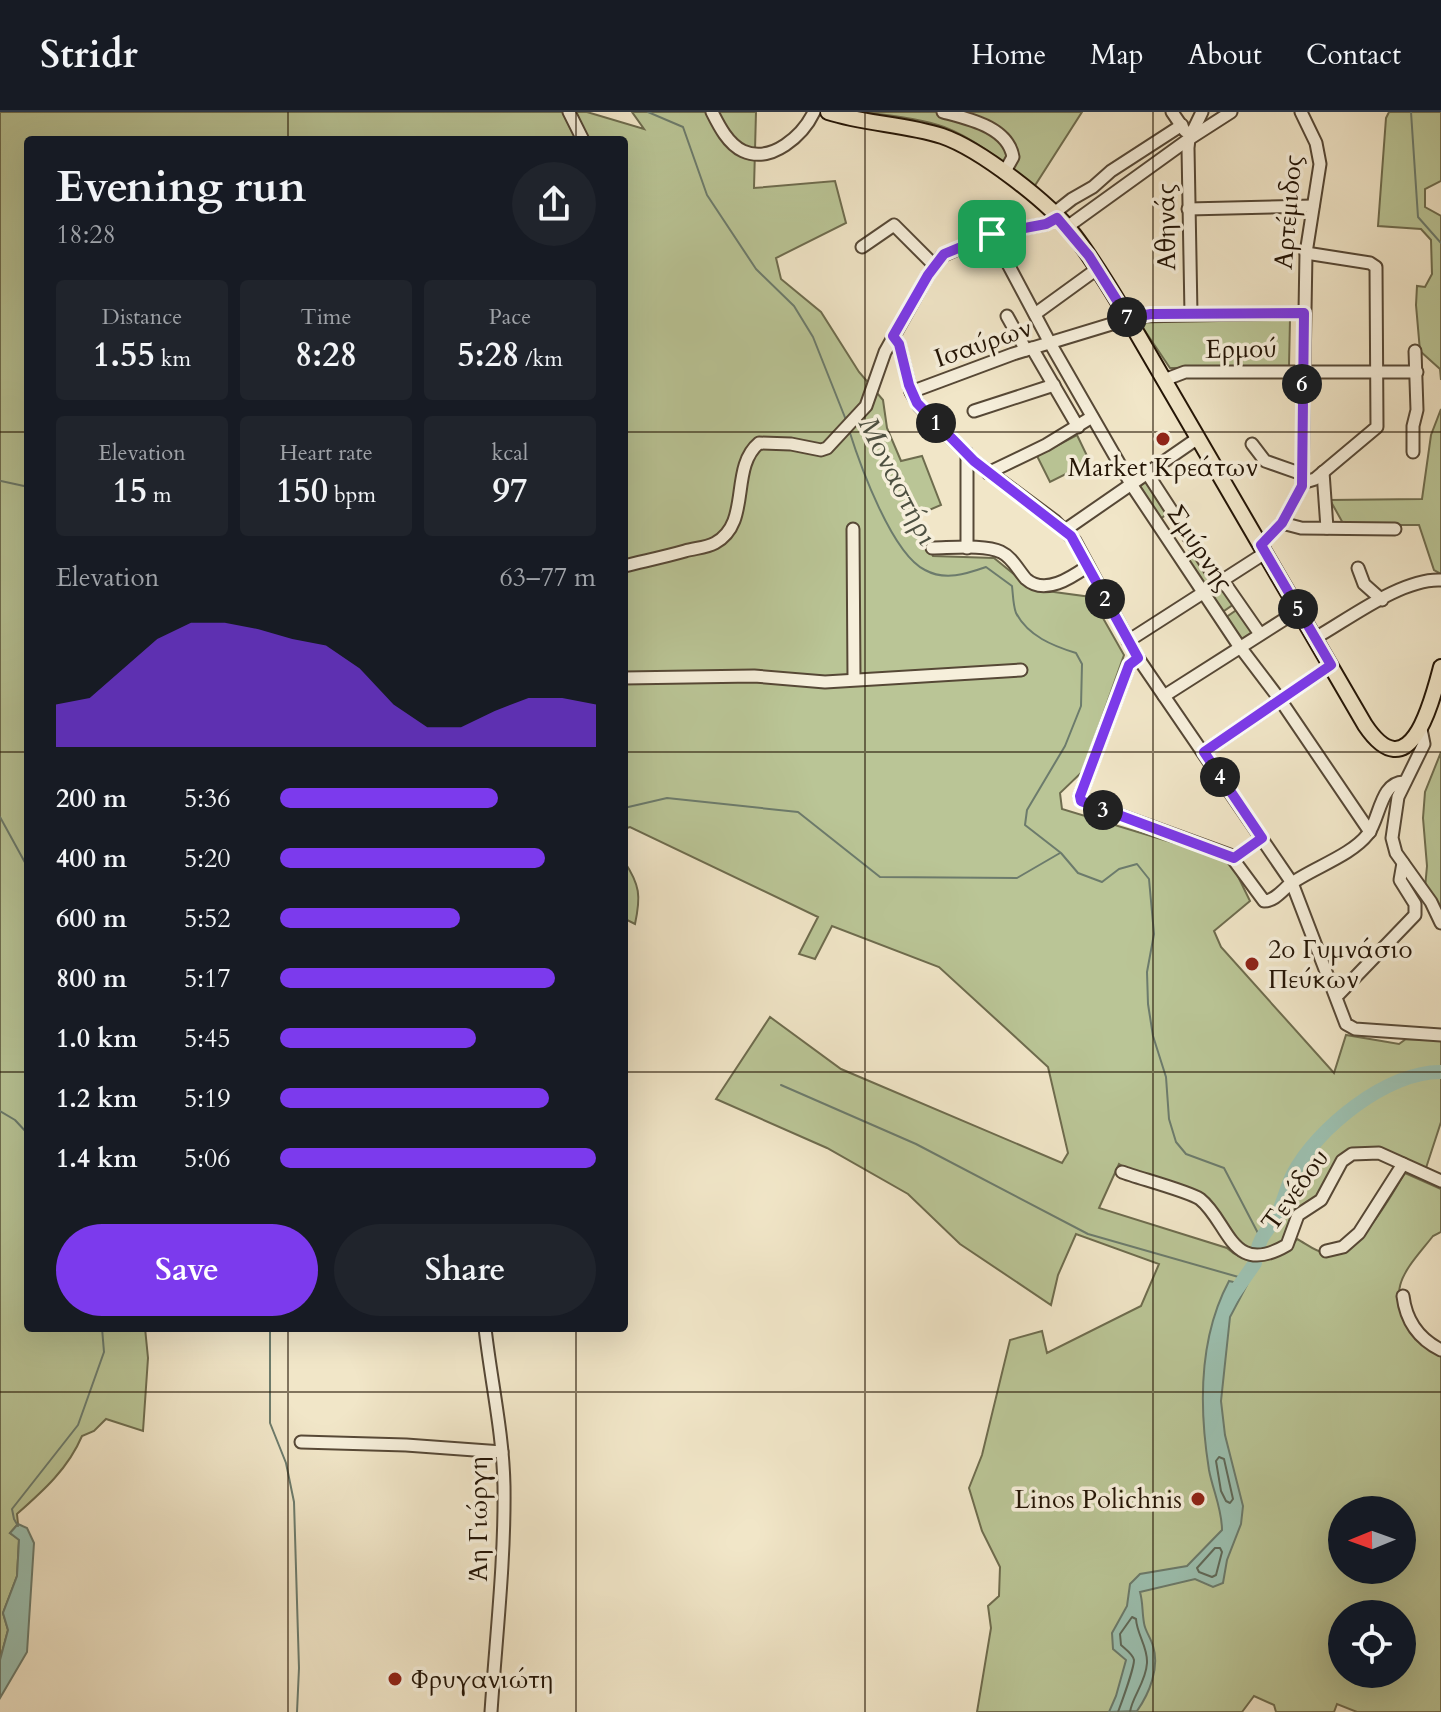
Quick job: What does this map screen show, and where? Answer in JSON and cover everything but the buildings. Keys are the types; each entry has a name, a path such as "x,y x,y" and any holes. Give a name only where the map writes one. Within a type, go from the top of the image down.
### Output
{"main road":[{"path":"828,112 943,136 1004,173 1059,219 1097,269 1128,318 1365,725 1382,744 1404,746 1413,741 1421,729 1441,667"}],"street":[{"path":"569,112 581,136"},
{"path":"712,112 731,142 744,151 758,153 787,145 801,133 814,112"},
{"path":"943,112 975,122 1007,139 1013,157 1004,173"},
{"path":"1172,112 1189,139"},
{"path":"1189,139 1202,112"},
{"path":"628,565 710,545 723,537 736,511 745,464 759,443 791,444 821,450 830,446 867,404 893,336 934,265 944,254 992,234 1059,219 1231,112"},
{"name":"Αρτέμιδος","path":"1128,641 1221,581 1263,549 1282,523 1302,478 1306,253 1319,159 1316,143 1301,112"},
{"path":"1059,219 1076,196 1182,125"},
{"name":"Αθηνάς","path":"1189,139 1191,314"},
{"path":"1188,209 1313,206"},
{"path":"862,247 894,225 934,265"},
{"name":"Σμύρνης","path":"992,234 1131,484 1370,832"},
{"path":"1252,444 1265,461 1311,481 1376,429 1376,267 1370,263 1306,253"},
{"name":"Ισαύρων","path":"1035,314 1097,269"},
{"name":"Ισαύρων","path":"893,336 899,344 911,392 1029,349 1128,318 1145,315 1304,313"},
{"path":"1007,316 1054,385 1078,427"},
{"path":"1413,452 1413,426 1417,410 1415,351"},
{"name":"Ερμού","path":"1164,380 1182,372 1417,372"},
{"path":"974,411 1054,385"},
{"path":"911,392 919,406 988,473 1065,530 1075,541 1138,658 1292,883 1346,1024 1352,1028 1441,1035"},
{"path":"988,473 1092,417"},
{"path":"1065,530 1198,438"},
{"path":"967,453 967,548"},
{"path":"1323,472 1327,528"},
{"path":"1147,473 1212,573 1260,634"},
{"path":"1159,525 1173,514"},
{"path":"1282,523 1293,527 1395,529"},
{"path":"853,529 854,679"},
{"path":"1179,556 1194,545"},
{"path":"932,548 1000,551 1028,580 1037,584 1062,582 1088,566"},
{"path":"1358,568 1362,582 1382,600"},
{"path":"1315,638 1413,584 1441,580"},
{"path":"1220,617 1239,605"},
{"path":"1164,696 1299,610"},
{"path":"1138,658 1129,665 1080,796 1081,801 1234,858 1264,901 1270,901 1292,883 1352,848 1370,832 1387,791 1396,783 1405,782"},
{"path":"1204,752 1331,665"},
{"path":"628,678 754,676 825,682 1021,670"},
{"path":"1421,729 1425,739 1423,746 1396,803 1393,846 1431,902 1441,923"},
{"path":"1234,858 1262,838"},
{"path":"1337,995 1416,911 1400,880 1403,863"},
{"name":"Τενέδου","path":"1122,1172 1199,1199 1231,1242 1261,1256 1287,1245 1298,1215 1323,1197 1346,1157 1364,1152 1403,1164"},
{"path":"1326,1251 1343,1247 1359,1233 1403,1164 1441,1181"},
{"path":"1403,1296 1416,1331 1441,1350"},
{"name":"Άη Γιώργη","path":"486,1332 504,1485 491,1712"},
{"path":"301,1442 502,1452"}],"shaded area":[{"path":"0,112 587,112 644,129 632,112 756,112 754,188 835,181 846,223 776,258 781,279 821,312 859,372 883,400 887,428 901,461 922,456 941,505 915,516 933,556 994,558 1032,589 1091,597 1124,655 1083,771 1060,793 1062,809 1230,860 1250,901 1214,931 1221,947 1334,1073 1346,1035 1399,1044 1406,1039 1441,1040 1441,1122 1426,1168 1375,1148 1353,1150 1284,1241 1260,1253 1236,1242 1189,1188 1183,1191 1131,1172 1119,1164 1099,1208 1227,1248 1254,1260 1283,1253 1297,1239 1325,1253 1337,1253 1349,1247 1372,1224 1405,1173 1441,1189 1441,1232 1433,1236 1407,1270 1399,1291 1405,1315 1423,1341 1441,1356 1441,1712 1357,1712 1337,1704 1334,1712 1276,1712 1274,1705 1254,1696 1242,1712 977,1712 991,1628 988,1606 999,1596 1000,1567 982,1531 969,1488 982,1455 1010,1340 1042,1331 1047,1353 1141,1306 1159,1264 1076,1234 1058,1275 1051,1305 960,1244 908,1194 827,1148 716,1099 770,1017 841,1069 1062,1163 1068,1153 1048,1067 939,967 832,926 815,959 799,954 818,917 628,828 628,136 24,136 24,1332 145,1332 148,1358 143,1431 106,1419 94,1431 82,1436 62,1469 17,1514 18,1524 10,1533 19,1539 17,1576 3,1613 8,1630 0,1660"},
{"path":"863,112 1082,112 1034,187 956,132 925,121"},
{"path":"1389,112 1441,112 1441,181 1425,189 1425,207 1441,216 1441,380 1440,369 1420,351 1416,305 1417,286 1425,287 1432,274 1431,240 1421,229 1378,226 1386,118"},
{"path":"1290,319 1289,367 1170,368 1143,328 1147,320"},
{"path":"1441,409 1441,574 1434,570 1419,525 1344,525 1330,500 1422,499 1431,435"},
{"path":"1077,435 1090,462 1050,482 1037,456"},
{"path":"1147,481 1168,513 1159,520 1139,487"},
{"path":"1193,551 1212,580 1203,586 1184,557"},
{"path":"1220,587 1234,604 1221,613 1209,596"},
{"path":"1238,609 1254,633 1241,641 1225,618"},
{"path":"1441,752 1441,913 1425,888 1427,866 1423,818 1425,792"},
{"path":"628,868 638,891 635,924 628,920"}],"water":[{"path":"1229,1281 1247,1285 1230,1317 1221,1401 1225,1435 1243,1506 1241,1524 1227,1560 1223,1583 1213,1587 1195,1579 1140,1592 1145,1626 1155,1654 1152,1680 1137,1711 1109,1712 1126,1660 1113,1649 1112,1633 1127,1606 1130,1584 1140,1574 1187,1566 1222,1530 1209,1470 1203,1398 1212,1325"},
{"path":"18,1524 27,1528 34,1543 27,1652 0,1698 0,1660 8,1630 3,1613 17,1576 19,1540 10,1533"}],"waterway":[{"name":"Μοναστήρι","path":"648,112 683,127 707,195 756,269 794,306 813,337 846,420"},
{"path":"1411,112 1418,217 1441,243"},
{"name":"Μοναστήρι","path":"849,430 889,528 913,561 925,570 948,576 986,567 1012,586 1016,613 1027,628 1050,643 1076,653 1082,664 1081,706 1065,746 1027,810 1025,825 1061,853 1078,873 1102,882 1119,869 1137,864 1149,879 1154,934 1147,972 1148,1004 1153,1036 1166,1077 1169,1119 1176,1142 1186,1154 1224,1168 1260,1237"},
{"path":"1,481 24,486"},
{"path":"628,807 667,798 798,812 880,877 1017,878 1060,853"},
{"path":"0,817 24,861"},
{"path":"1257,1252 1280,1209 1293,1174 1304,1156 1336,1121 1356,1105 1399,1081 1420,1074 1441,1072"},
{"path":"781,1085 916,1144 1088,1234 1242,1278"},
{"path":"0,1111 24,1130"},
{"path":"1230,1299 1255,1263"},
{"path":"18,1526 12,1509 78,1425 104,1352 102,1332"},
{"path":"270,1332 270,1423 286,1463 294,1502 299,1668 297,1712"}],"place":[{"name":"Market Κρεάτων","path":"1163,439"},
{"name":"2ο Γυμνάσιο Πεύκων","path":"1252,964"},
{"name":"Linos Polichnis","path":"1198,1499"},
{"name":"Φρυγανιώτη","path":"395,1679"}],"route":[{"path":"1057,218 1089,256 1128,318 1151,314 1304,313 1302,486 1282,523 1261,545 1331,665 1204,752 1262,838 1234,858 1082,803 1080,796 1129,665 1138,658 1071,536 974,461 919,406 911,392 899,344 893,336 940,257 992,234 1046,224 1057,218"}]}
